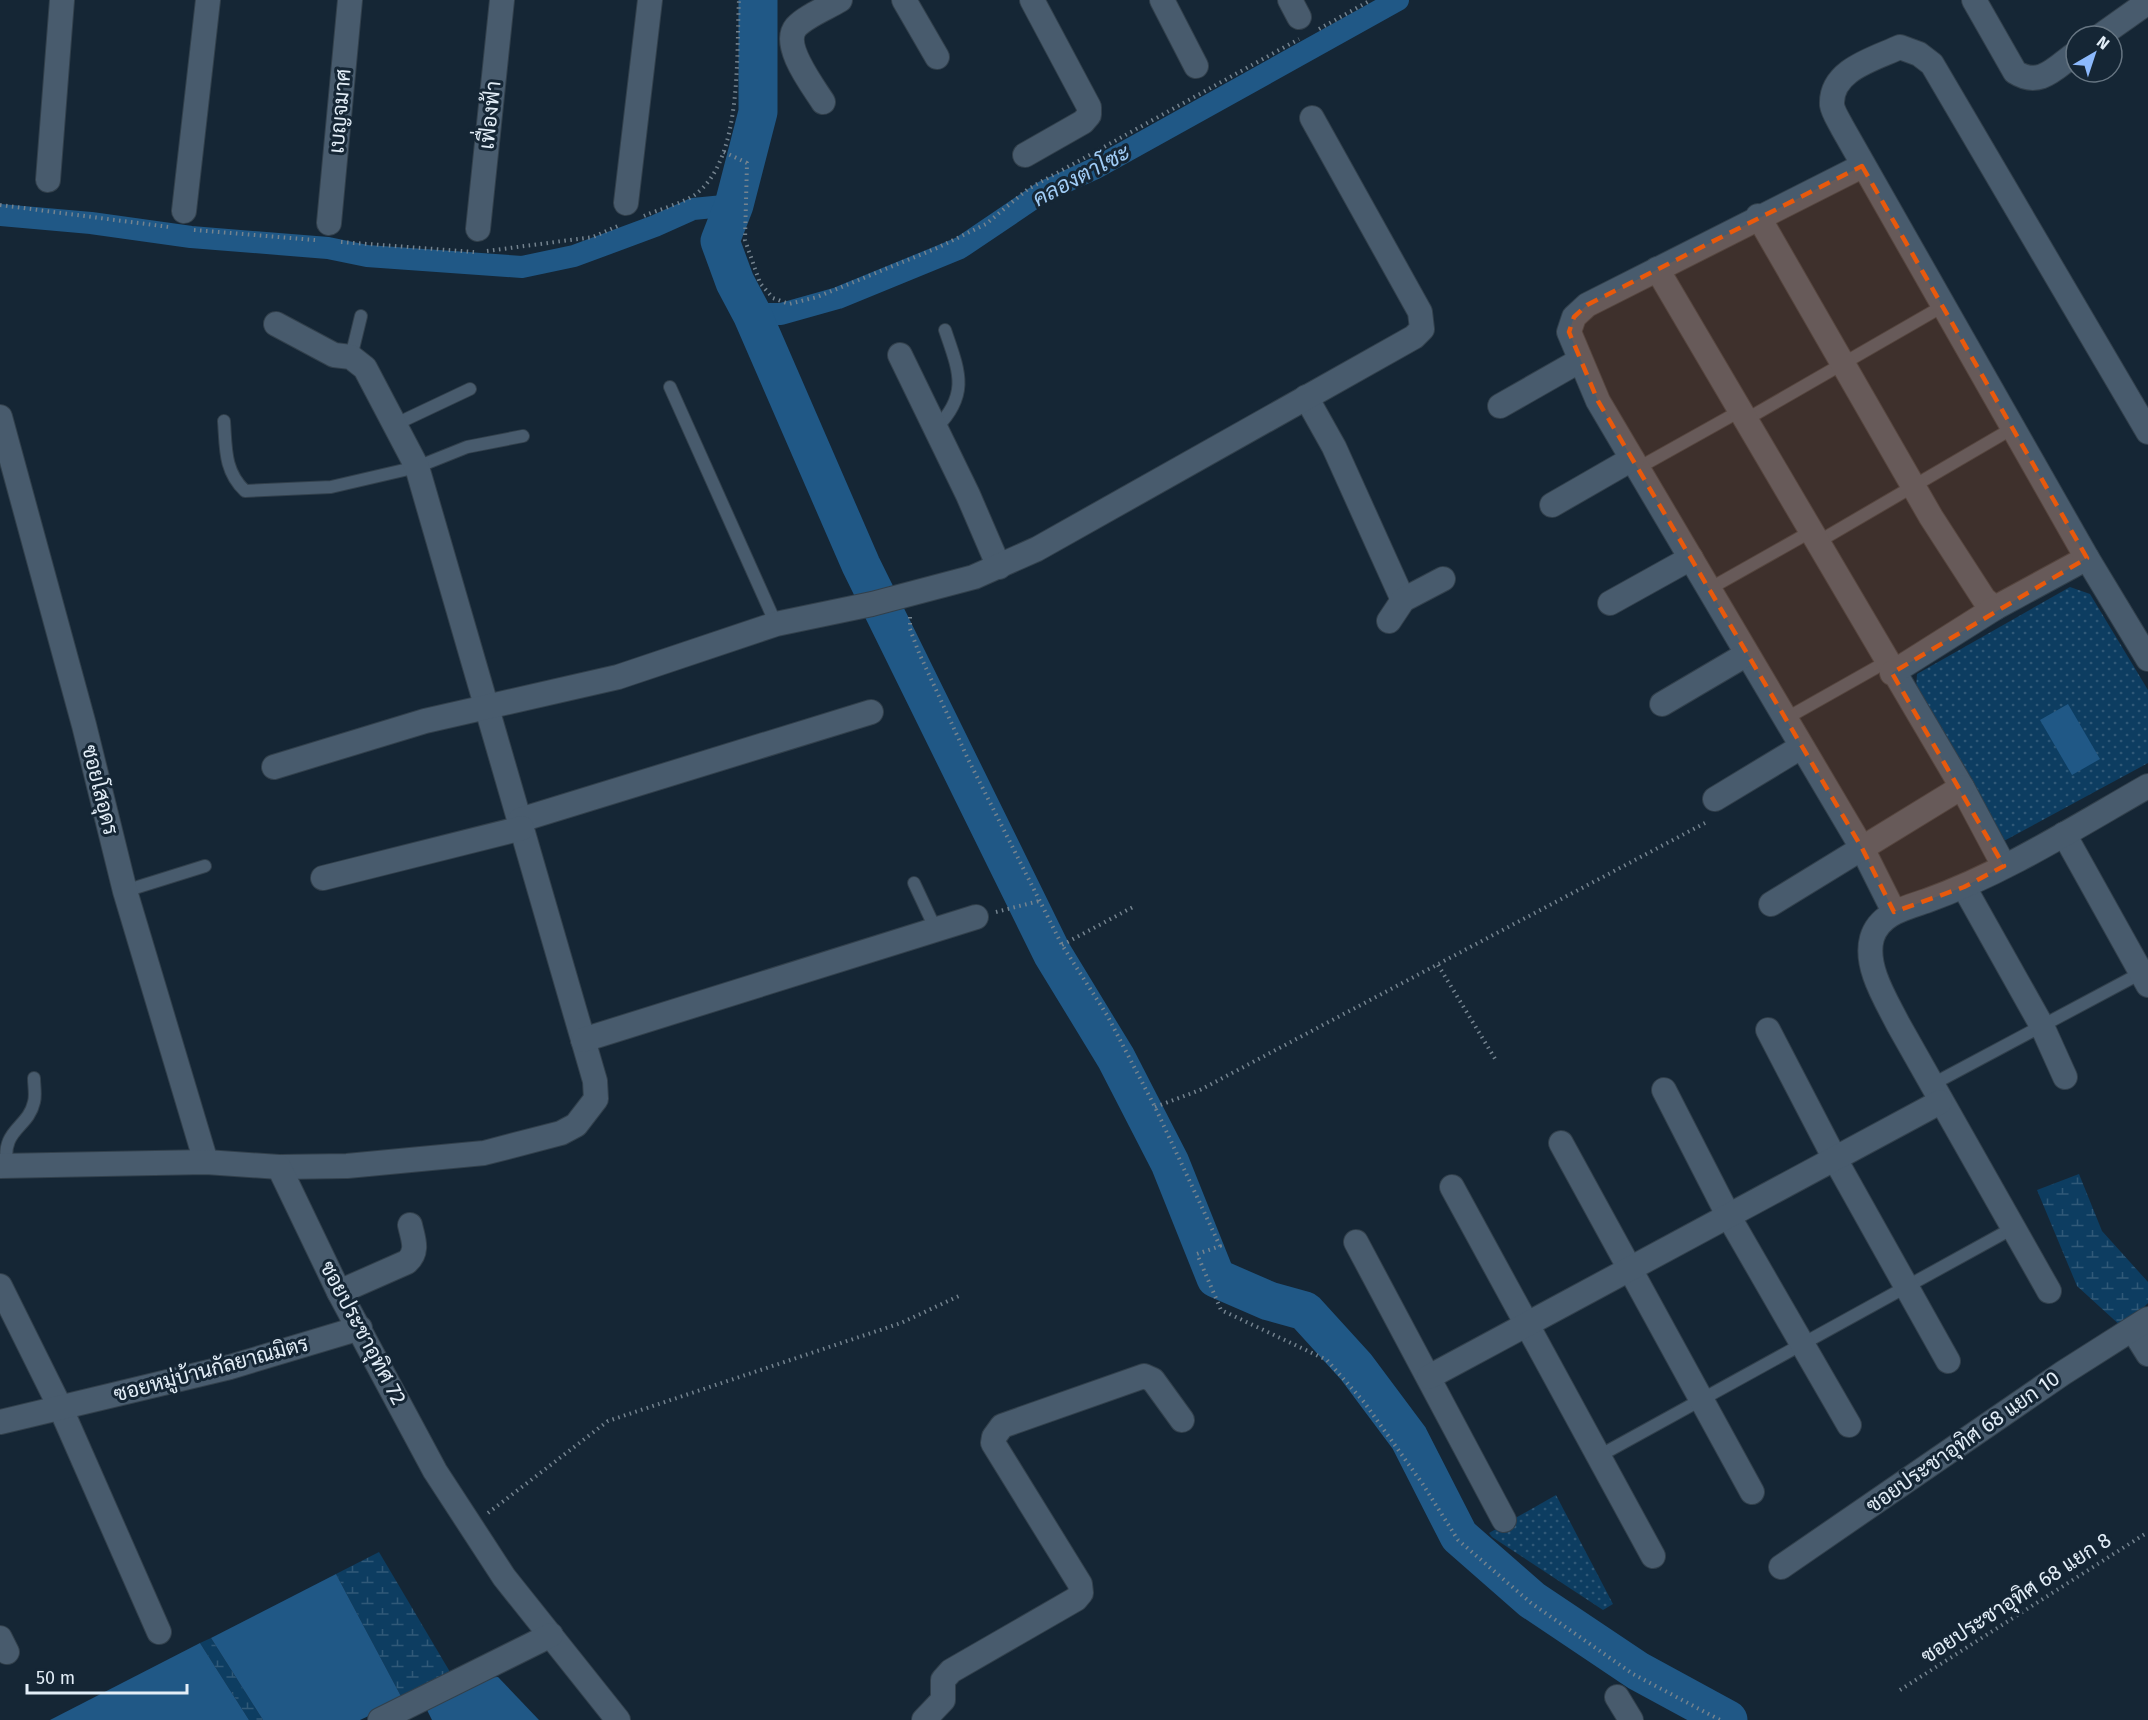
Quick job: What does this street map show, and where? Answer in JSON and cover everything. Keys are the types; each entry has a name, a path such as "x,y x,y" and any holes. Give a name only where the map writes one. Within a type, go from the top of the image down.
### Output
{"street":[{"path":"48,180 62,0"},
{"path":"182,222 208,0"},
{"name":"เบญจมาศ","path":"331,235 350,0"},
{"name":"เฟื่องฟ้า","path":"478,229 502,0"},
{"path":"628,216 650,0"},
{"path":"823,102 794,53 791,40 796,28 840,0"},
{"path":"904,0 937,57"},
{"path":"1025,155 1083,122 1089,115 1089,107 1032,0"},
{"path":"1162,0 1196,66"},
{"path":"1974,0 2015,72 2027,79 2039,79 2064,61"},
{"path":"2117,24 2148,2"},
{"path":"2148,432 1932,64 1919,54 1900,47 1849,71 1835,85 1832,106 1862,166 2087,558 2148,659"},
{"path":"274,767 425,721 618,677 776,624 897,598 999,567 1037,549 1422,329 1420,312 1312,118"},
{"path":"1862,166 1758,216 1587,305 1574,317 1569,332 1579,361 1598,401 1862,848 1894,912"},
{"path":"1758,216 1913,486 1977,589 1995,608"},
{"path":"1657,269 1889,667 1962,787 2004,866"},
{"path":"3,1166 206,1162 279,1167 347,1166 484,1153 561,1133 576,1125 596,1099 595,1082 417,467 365,369 351,357 334,355 276,324"},
{"path":"900,355 986,534 999,567"},
{"path":"1500,406 1579,361"},
{"path":"1306,397 1334,447 1403,600"},
{"name":"ซอยโสอุดร","path":"0,417 84,725 125,891 166,1021 206,1162"},
{"path":"1552,505 1635,463"},
{"path":"1610,603 1691,558"},
{"path":"1889,667 2087,558"},
{"path":"1389,621 1403,600 1443,579"},
{"path":"1662,704 1747,654"},
{"path":"323,878 521,824 872,712"},
{"path":"1715,799 1801,747"},
{"path":"2049,1291 1936,1093 1877,982 1871,957 1872,938 1879,925 1894,912 1964,887 2148,786"},
{"path":"1771,904 1962,787"},
{"path":"2064,834 2145,979"},
{"path":"1964,887 2042,1026 2065,1077"},
{"path":"583,1040 976,917"},
{"path":"1767,1030 1835,1159 1948,1361"},
{"path":"1664,1090 1729,1217 1848,1425"},
{"path":"1429,1377 1835,1159 1936,1093"},
{"path":"1562,1143 1752,1492"},
{"name":"ซอยประชาอุทิศ 72","path":"279,1167 339,1292 435,1471 504,1577 618,1720"},
{"path":"1452,1187 1653,1556"},
{"path":"339,1292 407,1262 415,1251 410,1225"},
{"path":"1356,1242 1504,1521"},
{"path":"0,1286 61,1409 159,1632"},
{"path":"2140,1325 2148,1354"},
{"name":"ซอยประชาอุทิศ 68 แยก 10","path":"1781,1568 2063,1373 2140,1325"},
{"name":"ซอยหมู่บ้านกัลยาณมิตร","path":"0,1422 230,1367 360,1328"},
{"path":"924,1720 943,1700 943,1680 951,1671 1076,1599 1081,1593 1080,1584 993,1443 997,1431 1002,1426 1144,1376 1153,1380 1182,1420"},
{"path":"380,1720 551,1635"},
{"path":"1617,1697 1631,1720"}],"lane":[{"path":"1635,463 1742,416 1843,364 1943,306"},
{"path":"351,357 361,316"},
{"path":"936,428 956,404 960,387 958,367 945,330"},
{"path":"670,387 776,624"},
{"path":"396,424 470,389"},
{"path":"224,421 228,468 233,480 245,491 331,488 417,467 467,447 523,436"},
{"path":"1709,589 1913,486 2013,428"},
{"path":"1785,719 1889,667"},
{"path":"125,891 205,866"},
{"path":"914,883 936,930"},
{"path":"1936,1093 2042,1026 2145,979"},
{"path":"3,1166 8,1140 34,1103 34,1078"},
{"path":"1599,1456 2013,1228"}],"path":[{"path":"0,205 331,235 475,252 593,237 628,216 695,195 726,153 734,110 739,0"},
{"path":"726,153 746,161"},
{"path":"910,627 969,761 1039,901 1062,945 1107,1015 1155,1107 1220,1246 1197,1254 1221,1310 1327,1360 1364,1402 1458,1540 1531,1603 1634,1674 1720,1720"},
{"path":"1155,1107 1200,1090 1705,823"},
{"path":"976,917 1039,901"},
{"path":"1062,945 1133,907"},
{"path":"1438,965 1497,1062"},
{"path":"471,1526 608,1421 901,1323 961,1295"},
{"name":"ซอยประชาอุทิศ 68 แยก 8","path":"1900,1690 2148,1532"}],"highlighted area":[{"path":"1862,166 2087,558 1892,673 2004,866 1964,887 1894,912 1862,848 1598,401 1569,332 1574,317 1587,305"}],"green space":[{"path":"2070,587 2090,594 2148,690 2148,763 2002,842 1916,690 1917,674"},
{"path":"2079,1174 2102,1231 2148,1282 2148,1303 2123,1328 2077,1286 2037,1190"},
{"path":"1556,1495 1613,1604 1603,1610 1489,1533"},
{"path":"379,1552 453,1677 403,1700 336,1574"},
{"path":"211,1638 263,1720 249,1720 200,1643"}],"shaded area":[{"path":"2068,704 2100,759 2072,775 2040,720"},
{"path":"336,1574 403,1700 360,1720 263,1720 211,1638"},
{"path":"200,1643 249,1720 50,1720"},
{"path":"498,1677 539,1720 432,1720 426,1708 478,1678"}],"waterway":[{"path":"758,0 758,112 734,205 720,241 735,282 752,314 861,565 1052,953 1116,1058 1170,1163 1216,1278 1269,1301 1305,1311 1356,1367 1409,1438 1459,1536 1532,1600 1638,1671 1728,1720"},
{"name":"คลองตาโซะ","path":"752,314 781,314 838,298 960,248 1043,192 1096,168 1398,0"},
{"path":"0,215 91,223 191,237 328,248 367,256 522,267 574,256 655,226 693,209 734,205"}]}
